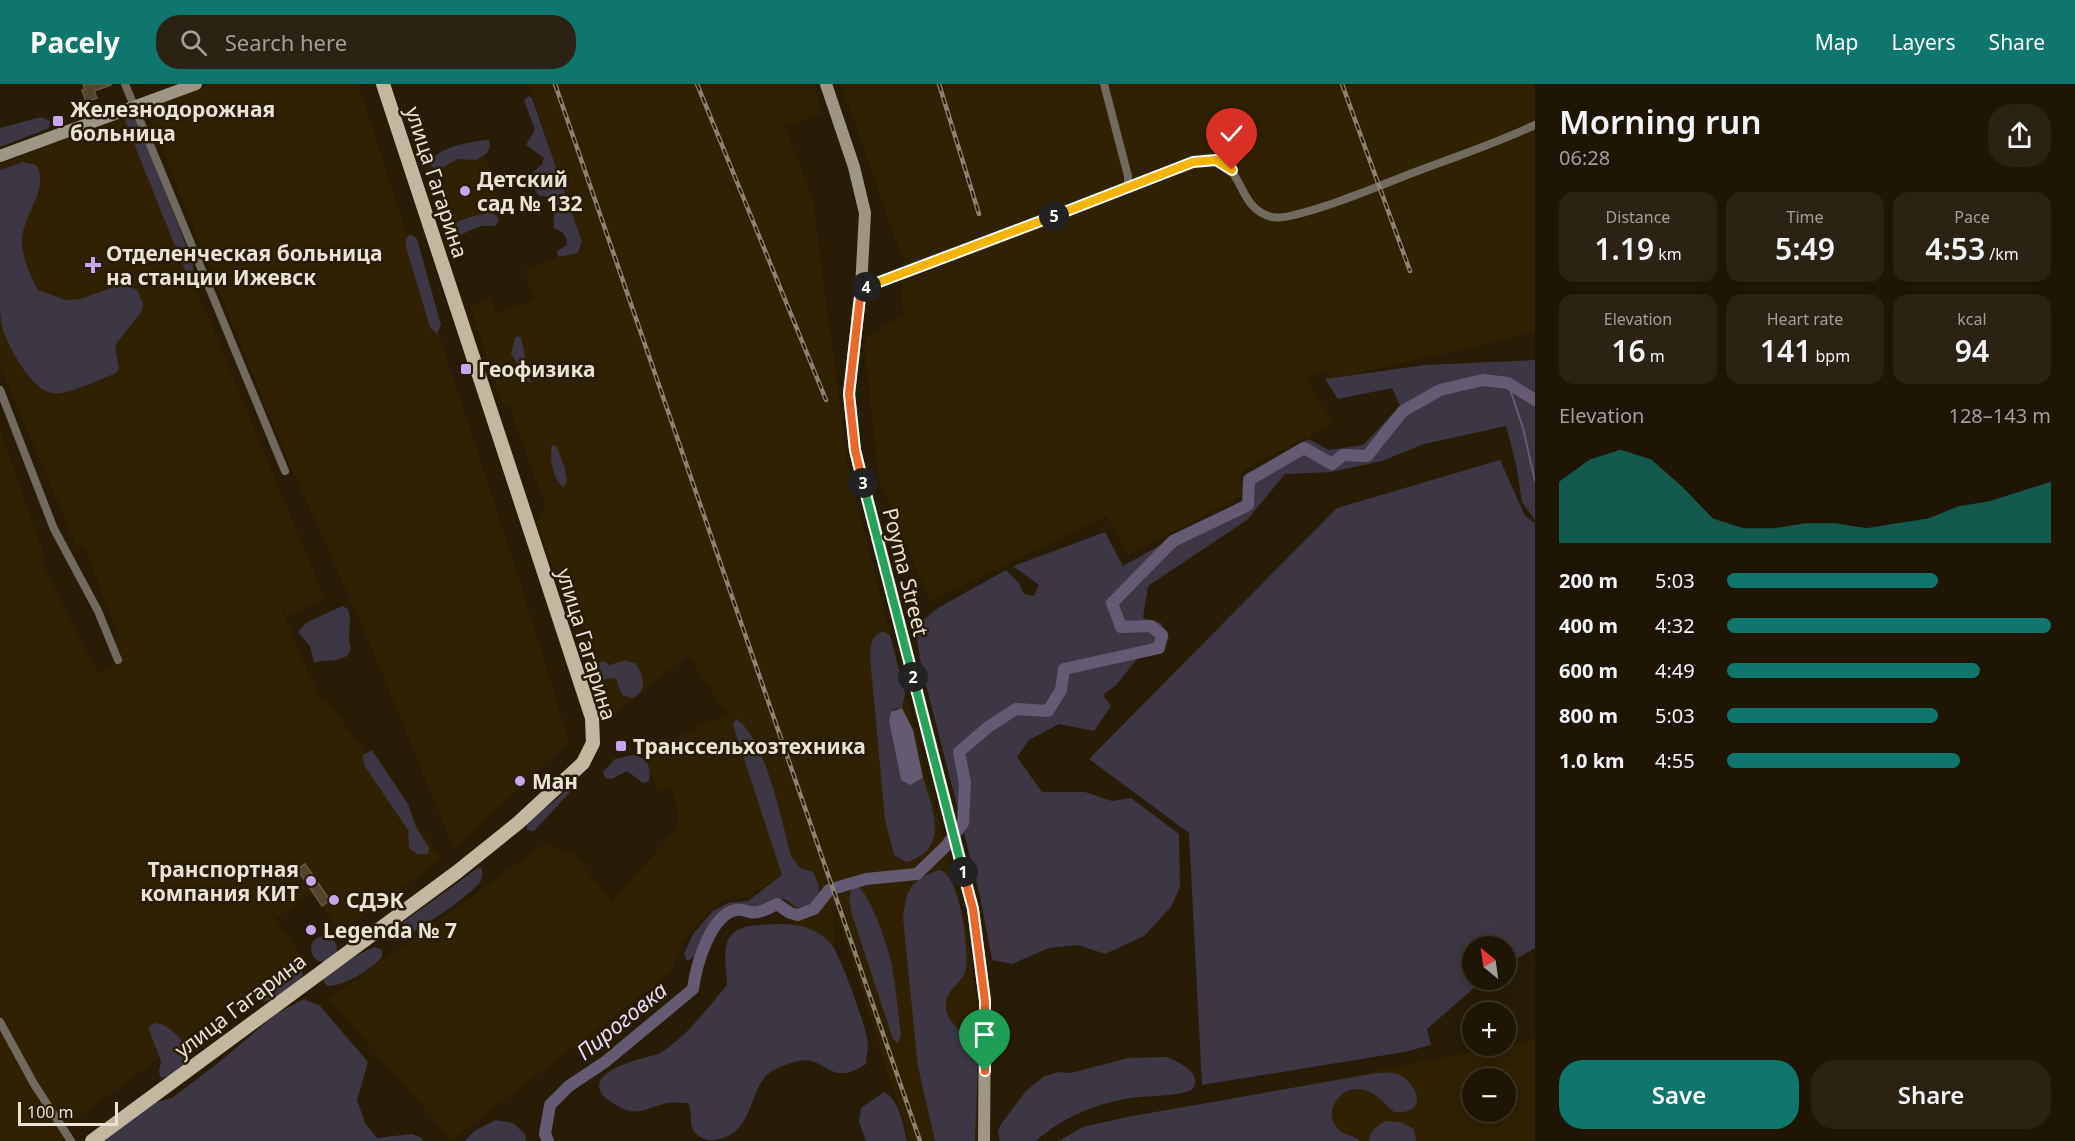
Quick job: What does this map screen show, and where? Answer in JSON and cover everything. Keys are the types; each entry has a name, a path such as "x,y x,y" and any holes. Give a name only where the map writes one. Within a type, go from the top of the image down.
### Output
{"main road":[{"path":"0,156 195,84"},
{"name":"улица Гагарина","path":"92,1141 457,872 551,793 583,763 592,748 594,731 592,718 383,84"},
{"name":"Poyma Street","path":"826,84 854,167 865,213 861,288 849,394 855,450 973,909 985,1001 984,1141"}],"street":[{"path":"125,84 285,471"},
{"path":"1104,84 1128,176 1128,187"},
{"path":"861,288 1193,162 1216,160 1232,170 1251,205 1262,213 1281,218 1360,193 1535,125"},
{"path":"0,390 54,529 98,611 118,660"},
{"path":"0,1022 34,1084 71,1141"}],"shaded area":[{"path":"212,84 358,84 521,585 569,741 454,849 372,649 278,437 146,109"},
{"path":"529,84 813,84 823,113 785,126 813,200 848,469 966,927 977,1002 980,1141 910,1141 833,902 834,982 815,988 790,913 781,876 747,898 730,896 709,912 684,941 670,973 452,1140 329,999 546,843 575,856 612,901 676,830 679,821 672,787 657,792 645,754 663,742 697,730 696,726 728,715 688,655 616,714 602,705 537,522 545,505 509,406 502,404 470,306 490,299 496,314 533,300 525,269 584,250"},
{"path":"841,84 1535,84 1535,332 1331,380 1326,370 1307,378 1332,424 1245,469 1241,476 1243,495 1127,555 1107,516 930,601 879,481 864,344 866,337 904,315 901,297 904,263"},
{"path":"529,96 532,98 582,242 578,253 558,257 557,251 567,245 565,236 554,228 552,203 546,196 539,196 535,190 532,173 542,164 544,158 526,145 535,130 524,100"},
{"path":"124,115 325,599 287,617 280,605 304,663 322,703 327,700 441,858 393,896 340,932 313,893 276,918 266,906 302,957 250,991 61,1130 67,1141 0,1141 0,429 45,558 40,561 98,673 123,662 114,640 119,636 84,546 77,547 0,366 0,164"},
{"path":"135,115 193,263 193,273 190,275 181,261 125,121 125,118"},
{"path":"41,117 50,121 49,128 0,147 0,128"},
{"path":"489,140 490,147 487,153 476,160 458,159 439,169 432,167 430,161 441,152 463,144"},
{"name":"Детский сад № 132","path":"482,147 507,217 448,237 424,164 469,148"},
{"path":"23,162 36,165 40,174 38,192 23,231 22,241 25,260 38,290 65,300 80,299 123,284 137,290 143,303 142,311 115,345 119,370 66,392 52,393 44,390 29,377 12,349 2,324 0,310 0,170"},
{"path":"489,213 496,215 499,221 495,226 481,226 455,237 448,226 470,217"},
{"path":"410,234 417,239 441,325 437,334 430,327 406,247 406,239"},
{"path":"518,336 521,338 531,383 524,380 520,367 511,354 515,338"},
{"path":"1535,360 1535,520 1522,502 1516,464 1506,426 1424,444 1382,461 1331,472 1285,474 1247,520 1148,586 1143,618 1161,623 1169,638 1161,653 1142,653 1116,685 1103,695 1111,706 1094,731 1059,724 1029,740 1017,757 1042,792 1085,792 1112,801 1131,798 1179,834 1180,887 1171,907 1144,936 1105,954 1078,945 1049,948 1012,964 992,960 980,896 921,665 915,626 938,608 1006,570 1019,583 1024,594 1034,596 1039,585 1013,566 1105,532 1123,566 1180,534 1236,508 1245,499 1244,475 1308,439 1329,450 1363,445 1400,406 1392,388 1338,399 1325,379 1425,365"},
{"path":"552,445 556,446 565,468 567,482 563,487 553,468"},
{"path":"1500,460 1525,516 1535,523 1535,948 1516,959 1516,936 1462,936 1462,990 1472,990 1427,1029 1431,1045 1404,1052 1202,1085 1189,833 1089,759 1337,508"},
{"path":"342,606 348,609 350,618 351,650 347,656 337,660 314,662 310,646 298,632 306,623"},
{"path":"881,632 890,635 905,693 902,708 895,709 889,721 901,780 918,782 923,778 934,815 935,827 929,848 920,856 906,862 894,855 885,820 870,657 873,640"},
{"path":"626,660 636,664 643,683 640,692 632,698 622,695 616,679 597,682 594,679 600,662 604,661 609,665"},
{"path":"902,708 913,730 923,778 910,785 901,780 889,721 891,712"},
{"path":"736,719 756,743 764,761 791,856 800,868 813,872 819,891 812,903 801,908 782,899 756,908 727,909 713,922 700,949 687,961 684,954 693,934 713,911 728,903 748,901 782,875 733,725"},
{"path":"372,750 408,804 416,827 429,848 428,854 417,854 409,848 408,830 364,765 363,755"},
{"path":"633,755 642,758 647,764 650,772 649,781 643,783 627,771 612,779 605,778 603,772 615,759"},
{"path":"568,790 571,791 534,831 527,830 531,817"},
{"path":"479,867 482,869 482,877 475,888 442,914 399,939 398,928 406,920"},
{"path":"939,870 953,885 965,933 965,972 947,997 946,1008 950,1020 978,1051 975,1141 935,1141 918,1067 903,918 906,899 912,886"},
{"path":"857,886 868,899 890,958 901,1035 898,1043 893,1039 852,915 849,898 852,888"},
{"path":"785,924 804,927 816,932 831,944 847,977 867,1037 866,1064 843,1073 805,1060 782,1066 768,1074 759,1085 741,1126 722,1138 707,1140 693,1130 688,1103 664,1104 634,1112 622,1108 602,1094 599,1086 602,1078 608,1072 666,1049 693,1025 727,985 725,953 727,943 736,931 752,926"},
{"path":"324,936 333,940 337,949 333,958 324,962 315,958 311,949 315,940"},
{"path":"375,947 382,950 382,957 371,967 349,980 327,986 323,980 334,970"},
{"path":"292,966 302,971 303,974 295,984 278,997 260,1001 261,988"},
{"path":"304,999 320,1006 368,1062 357,1100 365,1123 377,1138 412,1134 422,1138 423,1141 100,1141 156,1102 172,1098 276,1014"},
{"path":"155,1023 170,1029 190,1052 179,1069 161,1078 159,1072 161,1061 149,1030 149,1027"},
{"path":"1535,1039 1535,1141 1065,1141 1080,1131 1462,1054 1462,1056 1516,1056 1516,1043"},
{"path":"1167,1057 1189,1069 1193,1074 1195,1084 1192,1090 1178,1094 1106,1103 1069,1118 1036,1141 1000,1141 998,1131 1001,1124 1026,1091 1043,1077 1057,1072 1071,1073 1128,1058"},
{"path":"1377,1073 1395,1073 1404,1078 1415,1090 1416,1105 1410,1110 1394,1112 1369,1092 1352,1089 1346,1092 1340,1096 1333,1108 1333,1122 1339,1131 1360,1141 1059,1141 1083,1127 1127,1117"},
{"path":"884,1092 897,1107 907,1141 866,1141 859,1122 861,1108"},
{"path":"496,1120 513,1123 525,1134 526,1141 464,1141 476,1130"},
{"path":"1386,1121 1401,1122 1414,1129 1416,1141 1369,1141 1372,1131"}],"building":[{"path":"83,84 111,85 94,91 97,98 86,102 82,90 85,89"},
{"name":"Транспортная компания КИТ","path":"305,864 330,900 322,906 297,869"}],"waterway":[{"name":"Пироговка","path":"548,1141 545,1134 550,1105 569,1086 605,1062 693,989 697,968 706,943 719,921 727,914 738,910 757,912 777,904 790,913 798,915 814,909 829,890 866,879 917,874 946,846 963,823 965,783 959,752 988,727 1016,709 1048,711 1061,690 1064,669 1159,648 1162,635 1151,626 1121,627 1112,603 1173,541 1248,505 1249,480 1304,448 1332,464 1343,455 1367,456 1403,411 1440,390 1483,380 1508,383 1535,400"},
{"path":"1508,383 1523,428 1535,481"}],"railway":[{"path":"555,84 920,1141"},
{"path":"697,84 826,400"},
{"path":"939,84 979,214"},
{"path":"1342,84 1410,271"}],"place":[{"name":"Железнодорожная больница","path":"58,121"},
{"name":"Детский сад № 132","path":"465,191"},
{"name":"Отделенческая больница на станции Ижевск","path":"93,265"},
{"name":"Геофизика","path":"466,369"},
{"name":"Транссельхозтехника","path":"621,746"},
{"name":"Ман","path":"520,781"},
{"name":"Транспортная компания КИТ","path":"311,881"},
{"name":"СДЭК","path":"334,900"},
{"name":"Legenda № 7","path":"311,930"}],"route":[{"path":"985,1071 985,1001 973,909 855,450 849,394 861,288 896,277 1193,162 1216,160 1232,170"}]}
